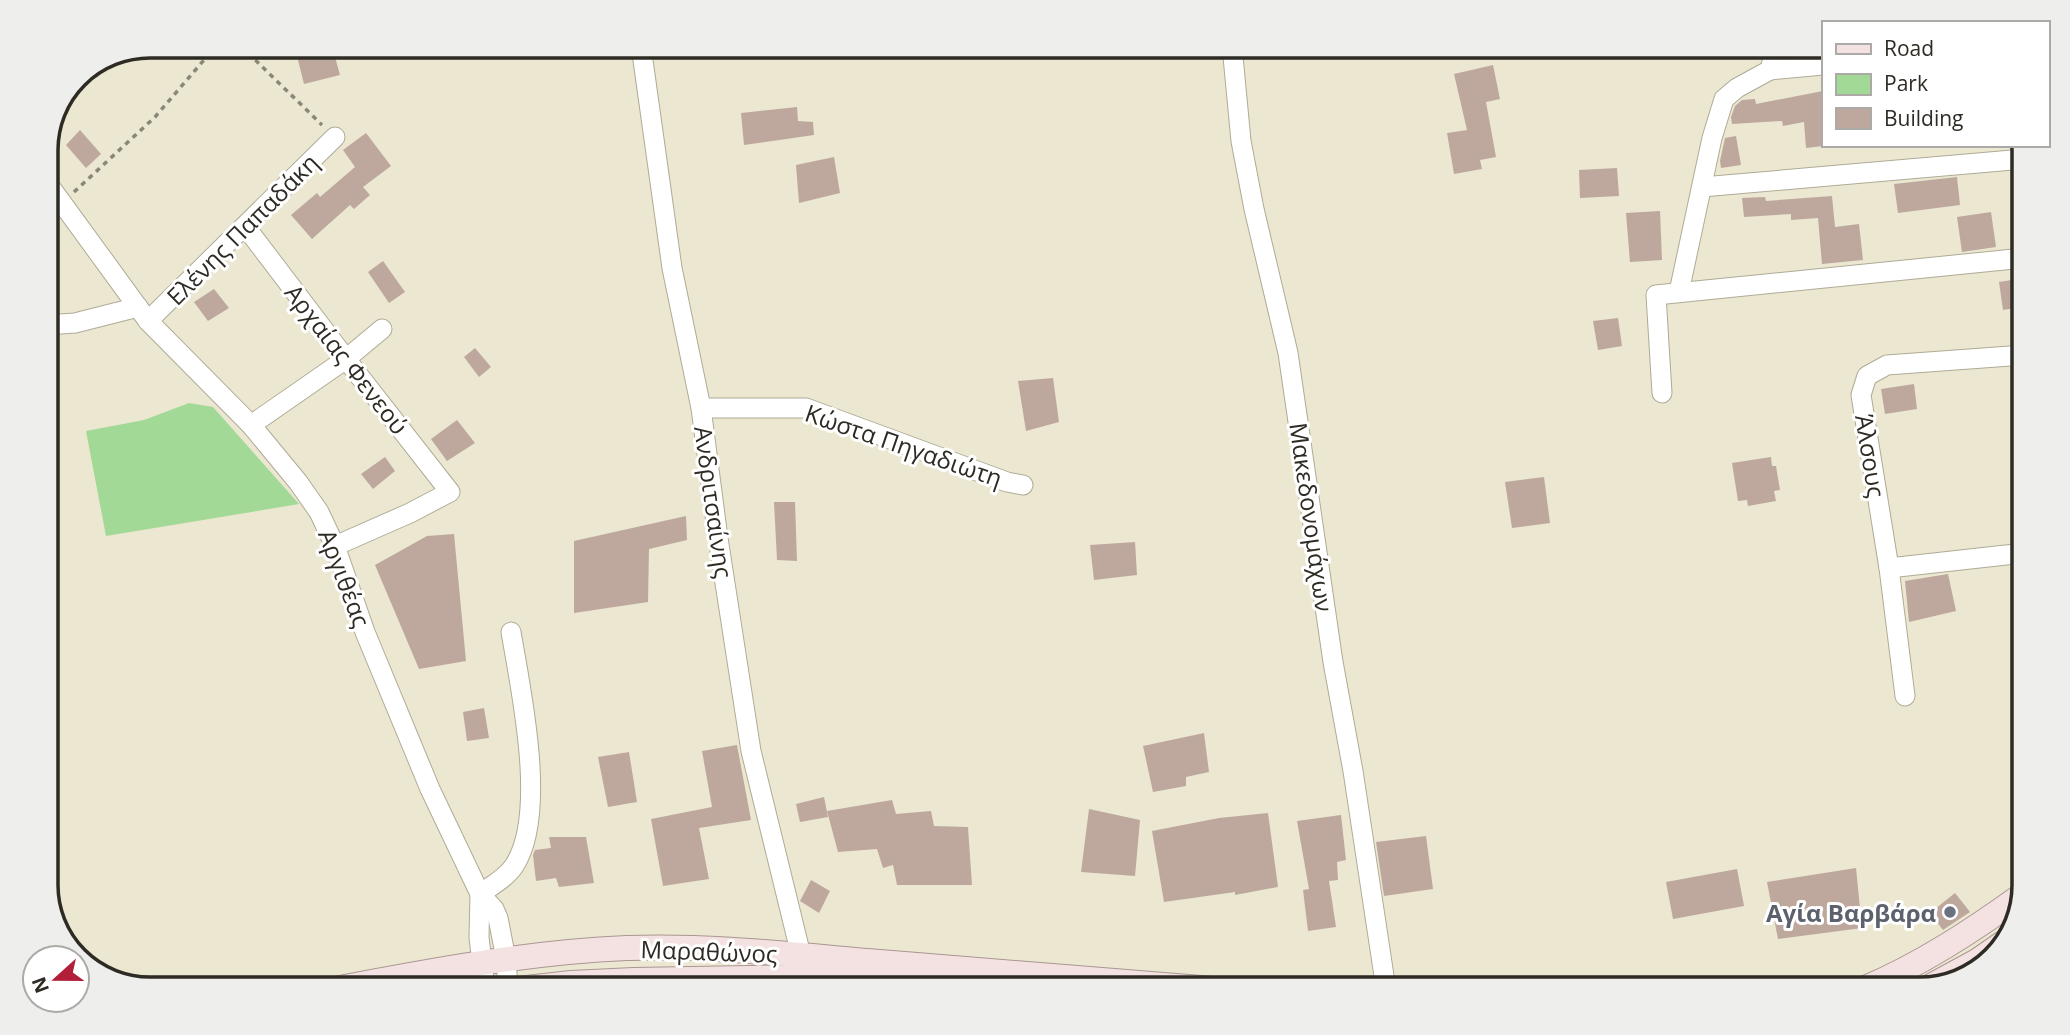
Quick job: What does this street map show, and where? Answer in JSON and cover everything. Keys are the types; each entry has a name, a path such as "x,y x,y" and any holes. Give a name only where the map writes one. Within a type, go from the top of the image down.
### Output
{"main road":[{"path":"1891,977 1965,935 2006,917"},
{"name":"Μαραθώνος","path":"402,977 546,953 679,948 1068,977"},
{"name":"Μαραθώνος","path":"759,977 801,977"}],"street":[{"name":"Ανδριτσαίνης","path":"643,58 671,268 701,408 751,751 801,955"},
{"name":"Μακεδονομάχων","path":"1233,58 1241,141 1288,353 1333,662 1353,771 1384,977"},
{"path":"1770,70 1773,58"},
{"path":"1679,292 1712,138 1724,99 1737,88 1770,70 1822,65"},
{"name":"Ελένης Παπαδάκη","path":"143,314 245,226 335,137"},
{"path":"1702,187 2012,160"},
{"name":"Αργιθέας","path":"58,198 143,314 251,425 319,512 335,546 365,632 425,777 480,894 494,909 498,918 507,977"},
{"name":"Αρχαίας Φενεού","path":"245,226 450,492 335,546"},
{"path":"1662,393 1656,295 2012,259"},
{"path":"58,325 143,314"},
{"path":"251,425 345,359 382,329"},
{"name":"Άλσους","path":"1905,696 1889,568 1861,395 1867,376 1887,365 2012,356"},
{"name":"Κώστα Πηγαδιώτη","path":"701,408 806,408 1007,482 1023,485"},
{"path":"1889,568 2012,554"},
{"path":"483,977 479,937 480,894 513,867 528,833 530,798 526,717 511,632"}],"path":[{"path":"62,204 155,117 206,58"},
{"path":"253,58 335,137"}],"green space":[{"path":"189,403 213,407 299,504 106,536 86,431 144,420"}],"building":[{"path":"298,58 335,58 340,75 304,84"},
{"path":"1493,65 1500,99 1486,102 1496,157 1480,160 1482,169 1454,174 1447,133 1467,130 1454,74"},
{"path":"1822,91 1822,146 1806,148 1804,122 1783,126 1782,121 1732,124 1731,117 1735,106 1742,100 1755,99 1756,104"},
{"path":"797,107 798,121 813,122 814,135 744,145 741,113"},
{"path":"80,130 101,154 86,168 66,145"},
{"path":"366,133 391,166 363,187 370,195 354,209 350,205 312,239 291,215 317,193 320,197 355,167 343,150"},
{"path":"1736,136 1741,165 1721,168 1725,138"},
{"path":"834,157 840,193 799,203 796,165"},
{"path":"1617,168 1619,196 1580,198 1579,170"},
{"path":"1957,177 1960,205 1898,213 1894,184"},
{"path":"1832,196 1835,227 1859,224 1863,260 1822,264 1818,218 1791,220 1791,214 1744,217 1742,198 1765,197 1766,201"},
{"path":"1660,211 1662,260 1630,262 1626,213"},
{"path":"1991,212 1996,247 1962,252 1957,217"},
{"path":"383,261 405,292 389,303 368,272"},
{"path":"2012,280 2012,309 2003,310 1999,282"},
{"path":"214,289 229,308 208,321 194,302"},
{"path":"1618,318 1622,346 1598,350 1593,321"},
{"path":"475,348 491,367 479,377 464,357"},
{"path":"1053,378 1059,422 1026,431 1018,381"},
{"path":"1914,384 1917,409 1885,414 1881,389"},
{"path":"457,420 475,443 447,461 431,439"},
{"path":"385,457 395,471 373,489 361,474"},
{"path":"1771,457 1772,466 1776,466 1780,490 1774,491 1776,501 1748,506 1747,500 1738,501 1732,463"},
{"path":"1544,477 1550,523 1512,528 1505,482"},
{"path":"774,502 795,502 797,561 777,560"},
{"path":"686,516 687,540 649,549 648,602 574,613 574,541"},
{"path":"454,534 466,661 419,669 375,565 427,536"},
{"path":"1135,542 1137,575 1094,580 1090,545"},
{"path":"1948,574 1956,611 1909,622 1905,581"},
{"path":"484,708 489,738 467,741 463,712"},
{"path":"1204,733 1209,772 1186,777 1186,786 1153,792 1143,746"},
{"path":"737,745 751,820 699,828 709,879 663,886 651,819 712,807 702,751"},
{"path":"629,752 637,802 608,807 598,757"},
{"path":"824,797 828,817 800,822 796,804"},
{"path":"892,800 896,814 931,811 934,826 968,827 972,885 897,885 893,865 883,868 877,849 838,852 827,811"},
{"path":"1089,809 1140,820 1135,876 1081,872"},
{"path":"1268,813 1278,887 1235,895 1235,892 1164,902 1152,831 1219,818"},
{"path":"1341,815 1346,860 1337,862 1338,880 1329,881 1336,927 1308,931 1303,890 1309,889 1297,821"},
{"path":"1426,836 1433,889 1384,896 1376,842"},
{"path":"549,837 586,837 594,883 559,887 556,878 536,881 533,855 535,850 551,848"},
{"path":"1856,868 1862,928 1778,939 1767,882"},
{"path":"1737,869 1744,906 1673,919 1666,882"},
{"path":"811,880 830,891 819,913 800,901"},
{"name":"Αγία Βαρβάρα","path":"1955,893 1970,912 1943,930 1930,913"}],"place":[{"name":"Αγία Βαρβάρα","path":"1950,912"}]}
